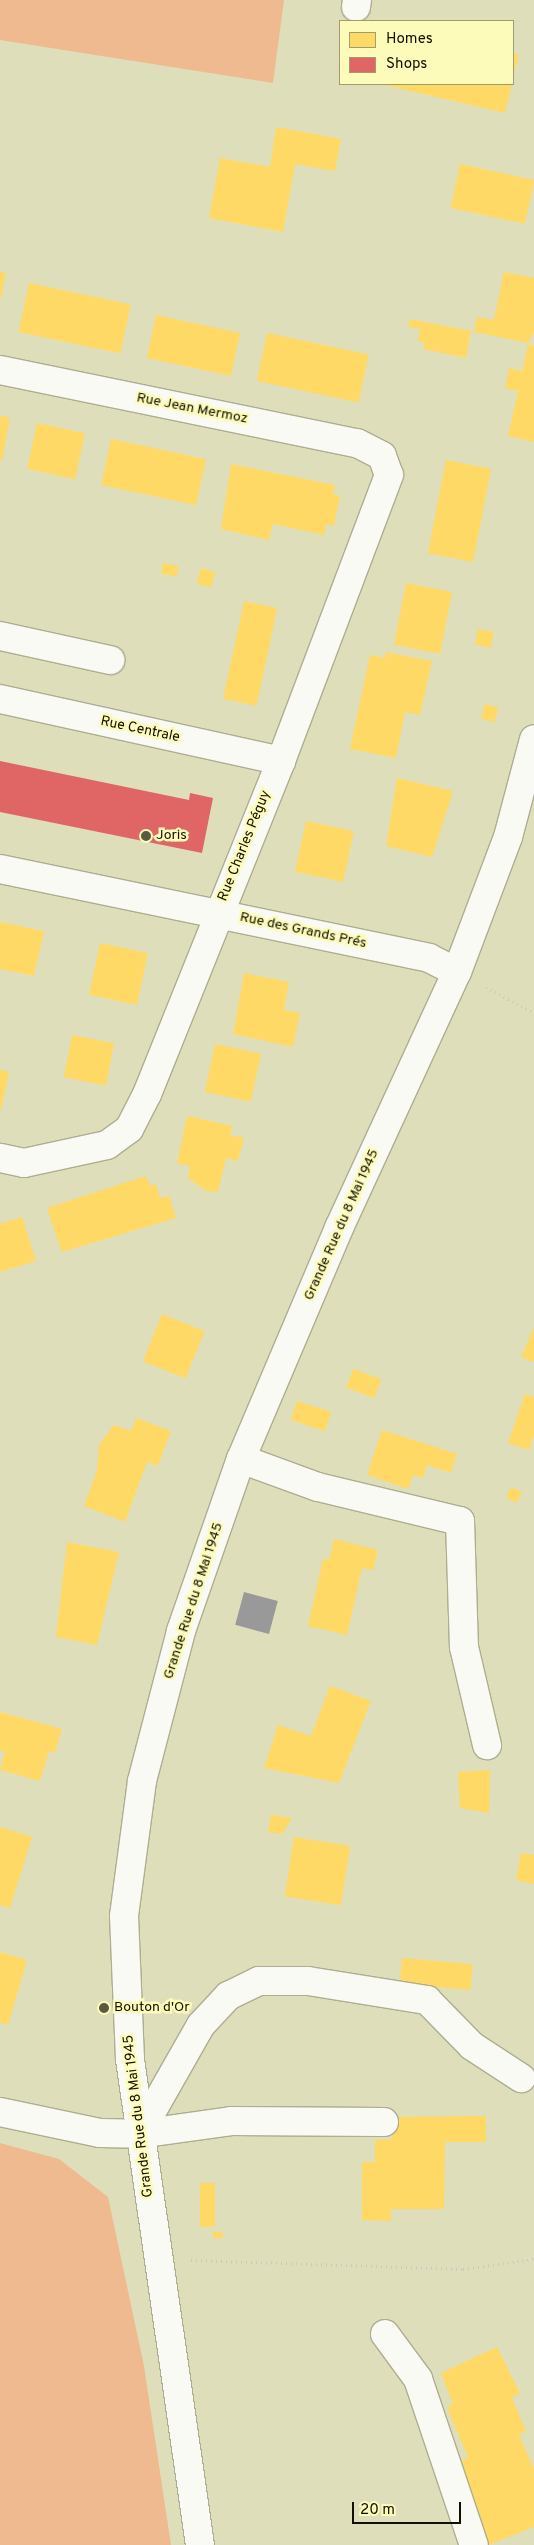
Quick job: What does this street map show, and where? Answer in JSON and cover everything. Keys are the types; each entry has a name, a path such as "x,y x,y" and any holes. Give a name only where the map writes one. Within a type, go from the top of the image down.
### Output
{"street":[{"name":"Rue Jean Mermoz","path":"0,370 357,443 382,456"},
{"name":"Rue Charles Péguy","path":"8,1164 108,1145 129,1129 147,1094 218,912 281,761 389,475 382,456"},
{"path":"0,636 110,660"},
{"name":"Rue Centrale","path":"0,699 281,761"},
{"name":"Grande Rue du 8 Mai 1945","path":"200,2545 160,2260 139,2134 130,2059 124,1916 142,1781 181,1631 241,1459 339,1228 456,972 508,837 534,739"},
{"name":"Rue des Grands Prés","path":"0,869 218,912 429,958 456,972"},
{"path":"241,1459 318,1487 460,1521 464,1647 487,1745"},
{"path":"139,2134 201,2025 228,1996 259,1981 317,1982 427,2000 472,2046 520,2078"},
{"path":"0,2112 100,2133 139,2134 231,2121 384,2122"},
{"path":"385,2334 418,2379 474,2545"}],"path":[{"path":"456,972 534,1013"},
{"path":"160,2260 463,2269 534,2258"}],"shaded area":[{"path":"0,0 284,0 273,83 0,40"},
{"path":"0,2143 59,2159 108,2197 144,2366 171,2545 0,2545"}],"building: Homes":[{"path":"514,53 519,55 514,72"},
{"path":"384,85 512,85 505,113"},
{"path":"276,127 341,139 335,171 295,164 283,232 209,218 220,158 270,167"},
{"path":"460,164 534,180 525,224 451,208"},
{"path":"0,272 6,273 1,299 0,298"},
{"path":"504,272 534,278 534,331 528,343 474,332 477,317 494,320"},
{"path":"29,283 131,305 120,354 19,332"},
{"path":"156,315 240,333 231,376 147,358"},
{"path":"410,319 471,331 466,358 423,349 425,343 418,341 420,329 408,327"},
{"path":"267,333 369,355 359,403 257,381"},
{"path":"528,344 534,345 534,442 508,436 518,391 505,388 509,368 522,371"},
{"path":"0,415 10,418 2,460 0,459"},
{"path":"37,423 85,433 75,479 27,469"},
{"path":"111,439 206,459 196,505 101,485"},
{"path":"446,460 491,469 473,562 428,553"},
{"path":"231,464 335,485 333,494 340,496 334,526 326,524 324,535 273,524 269,540 221,529"},
{"path":"163,563 179,566 177,577 161,574"},
{"path":"201,568 215,572 211,588 197,583"},
{"path":"406,583 452,592 440,654 394,645"},
{"path":"244,601 277,608 256,706 223,699"},
{"path":"478,629 494,632 491,648 475,645"},
{"path":"386,652 432,661 420,715 405,712 396,758 350,749 370,655 385,658"},
{"path":"485,704 498,708 494,722 481,718"},
{"path":"397,778 453,791 432,857 386,846"},
{"path":"306,821 354,831 343,882 295,872"},
{"path":"0,922 44,931 34,976 0,969"},
{"path":"100,943 148,953 137,1005 89,995"},
{"path":"244,973 289,982 284,1010 300,1013 293,1047 233,1034"},
{"path":"72,1035 114,1043 106,1085 64,1077"},
{"path":"215,1044 261,1054 251,1102 205,1092"},
{"path":"0,1070 9,1072 1,1110 0,1110"},
{"path":"187,1116 233,1126 230,1135 244,1138 238,1161 226,1158 218,1192 206,1191 188,1178 190,1166 177,1163"},
{"path":"146,1176 150,1186 156,1184 160,1198 169,1196 176,1218 62,1252 47,1208"},
{"path":"22,1217 36,1261 0,1272 0,1224"},
{"path":"162,1314 205,1331 186,1379 143,1361"},
{"path":"534,1327 534,1362 521,1357"},
{"path":"353,1369 381,1379 374,1398 346,1388"},
{"path":"525,1394 534,1397 534,1434 529,1450 508,1443"},
{"path":"297,1401 331,1412 325,1431 291,1420"},
{"path":"136,1418 171,1431 158,1466 147,1462 125,1522 84,1506 97,1471 99,1445 114,1425 131,1431"},
{"path":"382,1430 457,1454 451,1473 427,1465 423,1478 413,1475 408,1489 367,1475"},
{"path":"511,1487 522,1492 517,1503 506,1498"},
{"path":"334,1539 378,1550 373,1570 362,1568 347,1635 308,1626 323,1559 329,1560"},
{"path":"67,1542 119,1552 97,1645 56,1637"},
{"path":"330,1686 371,1701 339,1783 264,1768 278,1725 311,1736"},
{"path":"0,1712 62,1729 55,1753 49,1751 40,1781 0,1770 5,1752 0,1750"},
{"path":"490,1770 489,1813 460,1808 458,1772"},
{"path":"271,1815 292,1818 282,1834 268,1832"},
{"path":"0,1827 32,1837 10,1908 0,1905"},
{"path":"294,1837 350,1846 341,1905 285,1896"},
{"path":"521,1853 534,1855 534,1884 516,1880"},
{"path":"0,1952 27,1960 8,2025 0,2022"},
{"path":"402,1958 473,1964 470,1990 400,1984"},
{"path":"486,2116 486,2142 445,2142 444,2209 391,2209 391,2221 362,2220 362,2162 375,2162 375,2140 392,2139 392,2117"},
{"path":"200,2183 215,2183 215,2227 200,2227"},
{"path":"213,2232 223,2232 223,2238 213,2238"},
{"path":"497,2347 520,2393 512,2398 526,2431 519,2435 534,2469 534,2527 488,2545 465,2498 472,2494 460,2463 468,2457 447,2408 453,2404 441,2373"}],"building: Shops":[{"path":"0,761 189,800 190,793 213,798 202,853 0,812"}],"building: Industry":[{"path":"244,1592 278,1601 269,1634 235,1625"}],"place":[{"name":"Joris","path":"146,836"},
{"name":"Bouton d'Or","path":"104,2008"}]}
